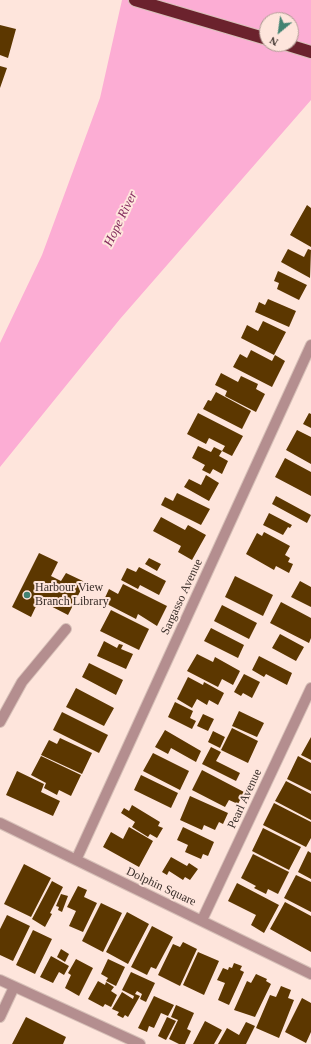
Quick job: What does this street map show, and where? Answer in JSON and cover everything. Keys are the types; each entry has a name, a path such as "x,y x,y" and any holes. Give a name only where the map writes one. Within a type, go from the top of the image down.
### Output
{"highway":[{"path":"135,0 259,37"},
{"path":"299,48 311,52"}],"street":[{"name":"Sargasso Avenue","path":"76,860 311,345"},
{"path":"0,722 22,682 66,629"},
{"name":"Pearl Avenue","path":"202,920 311,688"},
{"name":"Dolphin Square","path":"0,823 311,974"},
{"path":"0,980 140,1044"},
{"path":"0,1017 14,987"}],"water":[{"name":"Hope River","path":"122,0 311,0 311,100 120,319 0,467 0,343 42,255 100,98"}],"building":[{"path":"0,25 16,29 8,58 0,55"},
{"path":"0,66 7,68 0,88"},
{"path":"307,205 311,208 311,247 290,235"},
{"path":"288,249 304,257 308,249 311,250 310,278 281,262"},
{"path":"278,271 307,285 299,300 277,289 279,283 274,281"},
{"path":"268,299 296,311 289,327 255,312 259,302 265,305"},
{"path":"263,321 286,332 274,355 241,338 247,325 258,331"},
{"path":"251,350 272,361 275,355 285,361 272,387 233,367 240,354 247,358"},
{"path":"221,373 238,382 241,376 258,384 256,389 265,394 256,412 225,396 227,391 215,385"},
{"path":"216,392 251,411 242,429 203,409 208,400 211,401"},
{"path":"198,413 243,436 232,456 222,451 225,446 209,438 206,444 187,434"},
{"path":"309,413 311,414 311,428 303,424"},
{"path":"297,430 311,437 311,464 286,450"},
{"path":"198,446 211,452 214,447 222,451 219,456 228,461 222,474 213,469 210,474 202,470 205,465 192,458"},
{"path":"285,458 311,472 311,496 275,477"},
{"path":"206,475 219,483 209,501 184,487 189,479 201,485"},
{"path":"177,493 210,509 201,525 161,505 165,497 173,501"},
{"path":"276,496 311,515 307,523 272,504"},
{"path":"269,513 292,525 290,528 288,527 283,535 263,525"},
{"path":"161,517 185,530 188,525 206,535 192,560 178,552 181,546 153,531"},
{"path":"264,532 290,546 285,555 290,558 288,562 293,564 289,573 276,566 274,570 246,554 257,533 262,536"},
{"path":"39,553 58,562 51,576 61,581 66,573 85,582 68,615 39,600 31,617 12,607"},
{"path":"149,558 161,564 157,571 145,564"},
{"path":"139,567 166,581 159,595 140,585 138,589 121,580 127,568 136,572"},
{"path":"235,576 273,595 263,616 225,597"},
{"path":"300,581 311,587 311,607 291,597"},
{"path":"123,584 167,606 157,626 138,614 136,619 103,602 109,589 118,594"},
{"path":"281,602 311,618 311,638 309,643 270,623"},
{"path":"222,605 257,623 249,639 214,621"},
{"path":"111,610 149,629 139,650 100,631"},
{"path":"211,628 244,645 238,658 204,641"},
{"path":"280,634 304,647 296,661 272,648"},
{"path":"104,641 117,648 119,644 123,645 121,649 133,654 126,669 97,656"},
{"path":"197,654 213,662 215,657 240,671 233,685 222,679 218,687 187,671"},
{"path":"259,656 292,673 287,685 266,674 264,677 252,670"},
{"path":"89,663 123,680 116,695 82,677"},
{"path":"244,674 260,682 252,698 243,693 241,696 234,692"},
{"path":"188,677 203,685 204,682 224,693 218,705 209,700 207,705 197,699 192,708 177,699"},
{"path":"76,688 114,708 104,726 66,707"},
{"path":"175,702 193,711 190,718 196,721 192,729 168,717"},
{"path":"239,711 264,723 257,737 232,726"},
{"path":"62,712 108,735 99,753 53,730"},
{"path":"203,714 214,719 208,731 197,726"},
{"path":"232,728 258,741 248,763 221,750"},
{"path":"165,730 201,751 196,762 171,748 168,754 155,747"},
{"path":"213,731 225,737 220,748 208,742"},
{"path":"311,737 311,760 301,755"},
{"path":"60,738 92,753 82,774 41,755 49,740 57,744"},
{"path":"211,747 221,752 216,761 240,773 236,781 202,764"},
{"path":"153,753 189,771 180,790 143,771"},
{"path":"41,756 81,775 71,796 59,790 57,795 44,788 46,783 31,775"},
{"path":"298,756 311,763 311,791 287,779"},
{"path":"202,770 244,792 238,804 229,800 225,807 192,790"},
{"path":"17,771 44,784 41,792 60,801 53,816 6,795"},
{"path":"141,775 178,793 171,808 134,790"},
{"path":"286,781 311,794 311,820 275,801"},
{"path":"190,796 228,813 223,824 219,822 215,830 204,825 202,830 180,820"},
{"path":"274,803 311,822 311,838 306,847 263,825"},
{"path":"132,805 160,822 158,826 163,828 157,838 150,834 148,837 132,827 135,822 121,813 124,808 129,811"},
{"path":"129,827 153,841 139,867 103,847 111,832 123,839"},
{"path":"183,827 214,842 208,856 203,854 201,859 185,852 188,845 177,840"},
{"path":"263,828 301,847 289,870 252,851"},
{"path":"308,851 311,853 311,879 298,872"},
{"path":"253,854 289,872 278,894 268,889 266,894 254,888 256,886 241,878"},
{"path":"171,857 187,866 189,863 198,869 190,880 185,877 183,880 169,871 167,875 162,872"},
{"path":"24,864 51,878 31,917 4,904"},
{"path":"296,875 311,882 311,912 284,898"},
{"path":"52,881 63,887 45,927 32,919"},
{"path":"237,883 279,905 264,933 251,925 256,915 228,901"},
{"path":"78,886 87,890 84,897 97,903 83,932 69,926 76,911 67,907"},
{"path":"61,894 68,896 62,912 58,910 59,907 56,906"},
{"path":"285,902 311,916 311,952 270,929"},
{"path":"101,903 122,913 103,952 82,941"},
{"path":"127,912 149,924 128,964 106,952"},
{"path":"7,915 30,926 13,961 0,955 0,929"},
{"path":"152,926 173,937 156,969 151,967 147,975 131,967"},
{"path":"33,930 52,939 35,974 16,965"},
{"path":"183,942 197,949 180,986 158,975 173,944 180,947"},
{"path":"61,949 69,954 65,962 57,957"},
{"path":"198,952 219,961 204,995 183,985"},
{"path":"51,956 69,966 64,975 59,972 53,983 40,977"},
{"path":"76,959 93,968 79,996 65,988 71,975 68,973"},
{"path":"108,959 125,967 116,986 106,981 108,978 101,974"},
{"path":"234,963 242,966 240,970 244,972 229,1005 218,1000 225,983 217,980 223,968 228,970 229,967 232,968"},
{"path":"131,972 155,983 146,1002 140,999 142,994 137,991 135,994 140,996 128,1017 125,1015 123,1018 117,1015 119,1012 112,1009 122,992 133,999 134,996 122,990"},
{"path":"256,974 267,979 266,981 271,984 255,1017 234,1010 247,981 251,983"},
{"path":"98,981 105,985 106,982 114,987 111,991 117,995 111,1007 105,1004 103,1007 88,999"},
{"path":"281,986 291,990 288,998 294,1000 279,1038 256,1028 270,995 276,997"},
{"path":"154,996 174,1005 168,1016 161,1013 154,1028 149,1026 147,1032 138,1028"},
{"path":"302,998 311,1003 311,1032 306,1043 285,1032"},
{"path":"176,1005 194,1013 187,1029 191,1031 185,1044 179,1044 169,1039 178,1020 171,1017"},
{"path":"26,1017 66,1037 63,1044 12,1044"},
{"path":"167,1017 176,1021 166,1040 158,1036"},
{"path":"205,1021 222,1030 214,1044 193,1044"},
{"path":"246,1022 255,1026 246,1044 218,1044 227,1028 239,1035"}],"place":[{"name":"Harbour View Branch Library","path":"27,595"}]}
